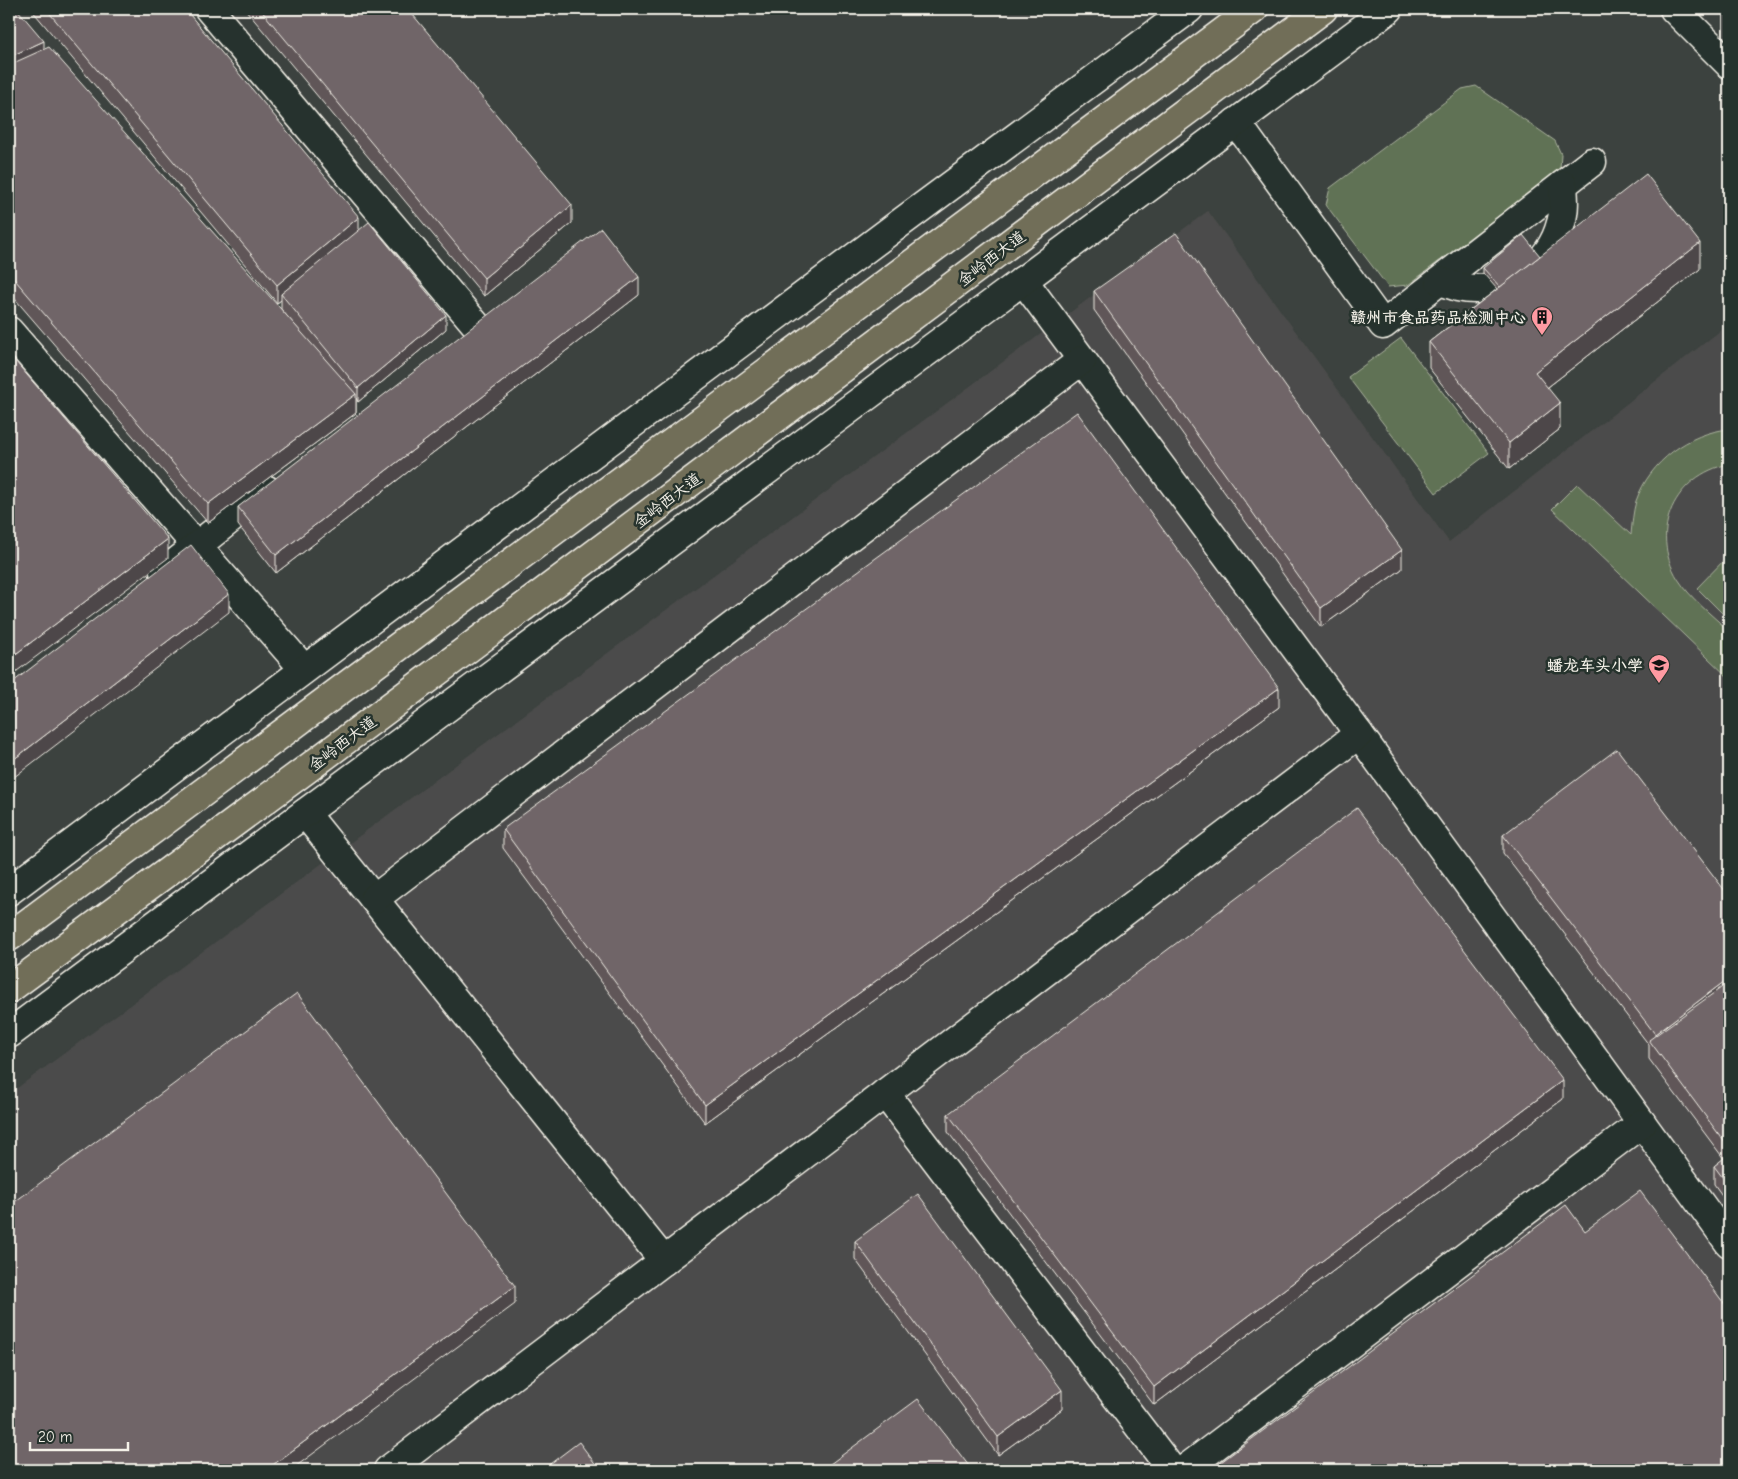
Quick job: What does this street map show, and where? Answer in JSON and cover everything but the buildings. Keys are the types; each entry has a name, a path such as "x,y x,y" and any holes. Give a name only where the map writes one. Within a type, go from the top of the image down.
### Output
{"main road":[{"path":"9,937 1254,9"},
{"name":"金岭西大道","path":"9,989 339,746 1322,9"}],"street":[{"path":"209,9 469,332 499,308"},
{"path":"9,891 895,226 1189,9"},
{"path":"9,1034 1389,9"},
{"path":"1674,9 1729,64"},
{"path":"1236,122 1383,325 1592,162"},
{"path":"1440,281 1458,287 1477,289 1515,280 1531,270 1545,256 1555,240 1562,222 1563,185"},
{"path":"1023,280 1359,734 1729,1243"},
{"path":"9,331 304,669"},
{"path":"374,899 1082,360"},
{"path":"142,589 290,473"},
{"path":"388,1470 1359,734"},
{"path":"305,813 664,1261"},
{"path":"885,1093 1172,1470"},
{"path":"1184,1470 1642,1123"}],"shaded area":[{"path":"1208,211 1449,542 1729,324 1729,1470 9,1470 9,1094"}],"green space":[{"path":"1476,86 1555,141 1561,154 1560,169 1408,285 1388,287 1326,205 1330,188 1462,89"},
{"path":"1401,338 1489,453 1436,493 1348,377"},
{"path":"1729,429 1729,464 1710,470 1694,480 1681,493 1672,508 1667,524 1666,542 1669,561 1678,579 1689,593 1729,631 1729,678 1552,509 1577,484 1631,535 1636,501 1642,487 1661,462 1673,451 1700,436"},
{"path":"1729,555 1729,620 1697,588"}],"place":[{"name":"赣州市食品药品检测中心","path":"1542,336"},
{"name":"蟠龙车头小学","path":"1659,684"}]}
